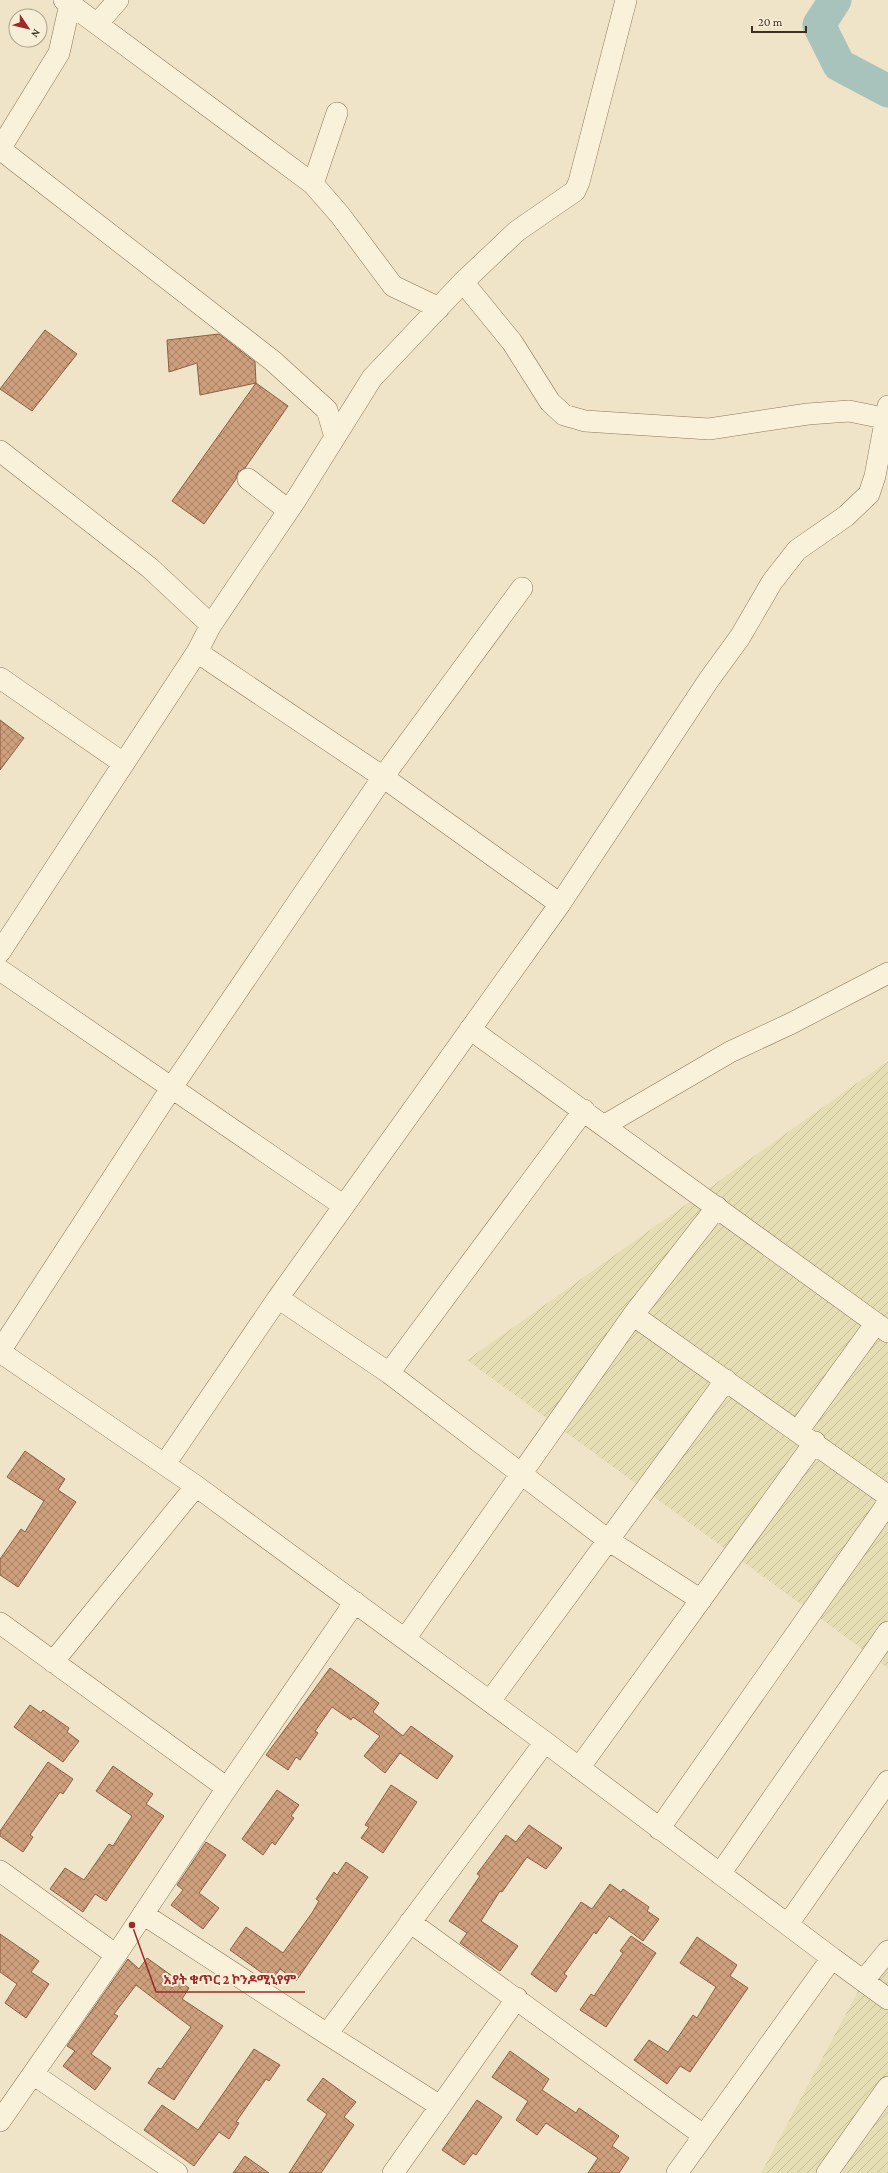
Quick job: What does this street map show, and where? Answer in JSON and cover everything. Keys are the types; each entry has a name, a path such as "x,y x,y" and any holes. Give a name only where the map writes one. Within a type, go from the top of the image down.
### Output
{"street":[{"path":"97,24 118,0"},
{"path":"0,952 197,652 211,624 288,510 372,378 463,282 517,231 575,191 579,182 626,0"},
{"path":"335,437 327,410 273,360 0,149 59,53 67,2 313,184 340,215 393,286 439,308"},
{"path":"313,184 337,113"},
{"path":"165,1464 278,1298 560,904 703,688 740,637 772,582 797,550 856,509 869,494 875,476 887,414 849,411 808,414 709,429 592,421 564,415 550,402 512,342 463,282"},
{"path":"0,451 150,568 211,624"},
{"path":"248,479 288,510"},
{"path":"522,588 383,777 172,1087 0,1351 165,1464 355,1602 490,1701 888,1999"},
{"path":"197,652 383,777 560,904"},
{"path":"0,678 123,763"},
{"path":"0,970 344,1206"},
{"path":"605,1125 730,1052 792,1023 888,973"},
{"path":"470,1028 882,1328 807,1436 701,1600 579,1768"},
{"path":"389,1373 584,1110"},
{"path":"405,1639 633,1315 717,1207"},
{"path":"278,1298 389,1373 608,1540 701,1600"},
{"path":"633,1315 807,1436 888,1496"},
{"path":"490,1701 726,1380"},
{"path":"53,1662 196,1486"},
{"path":"659,1829 888,1503"},
{"path":"0,2121 116,1955 355,1602"},
{"path":"0,1623 228,1788"},
{"path":"720,1874 888,1632"},
{"path":"327,2034 545,1742"},
{"path":"788,1924 888,1781"},
{"path":"0,1872 116,1955"},
{"path":"143,1914 440,2106"},
{"path":"410,1922 517,1998 703,2135"},
{"path":"864,1980 888,1951"},
{"path":"677,2173 832,1958"},
{"path":"393,2173 517,1998"},
{"path":"33,2074 178,2173"},
{"path":"827,2173 888,2087"}],"shaded area":[{"path":"888,1061 888,1668 467,1360"},
{"path":"888,1935 888,2173 761,2173"}],"building":[{"path":"45,330 77,354 32,411 0,389"},
{"path":"219,334 255,362 256,383 200,395 197,363 169,372 167,340"},
{"path":"256,383 288,406 245,468 238,472 236,479 204,524 172,501"},
{"path":"0,720 24,738 0,770"},
{"path":"25,1451 65,1479 58,1490 76,1502 18,1587 0,1575 0,1559 21,1529 25,1532 44,1501 7,1477"},
{"path":"330,1668 379,1703 373,1712 403,1736 411,1726 453,1756 437,1779 400,1753 385,1773 364,1756 380,1736 353,1717 351,1720 332,1707 315,1731 318,1733 300,1760 296,1757 288,1770 266,1755"},
{"path":"30,1705 41,1713 43,1710 69,1728 67,1732 79,1741 63,1762 14,1727"},
{"path":"48,1762 73,1779 63,1794 60,1792 30,1835 33,1837 23,1852 0,1836 0,1831"},
{"path":"113,1766 153,1794 146,1804 164,1816 106,1901 95,1894 83,1912 50,1889 65,1868 84,1880 109,1844 113,1846 132,1816 96,1791"},
{"path":"391,1785 417,1802 383,1853 361,1838 369,1827 365,1825"},
{"path":"277,1790 299,1805 291,1816 294,1818 275,1845 272,1842 263,1855 242,1839"},
{"path":"529,1825 562,1848 546,1869 527,1857 502,1892 500,1891 481,1921 518,1946 500,1971 460,1943 467,1933 449,1921 480,1876 477,1874 506,1835 516,1842"},
{"path":"206,1842 226,1855 199,1893 219,1908 203,1929 171,1905 183,1890 177,1885"},
{"path":"346,1862 368,1877 296,1981 280,1969 272,1980 230,1950 246,1927 283,1953 312,1913 319,1901 316,1899 334,1872 337,1875"},
{"path":"610,1884 621,1892 623,1889 649,1907 647,1911 659,1919 643,1941 609,1916 596,1934 594,1932 564,1974 567,1976 556,1992 531,1974 581,1902 592,1909"},
{"path":"0,1934 39,1961 31,1972 49,1984 26,2018 5,2003 17,1984 0,1972"},
{"path":"631,1936 656,1953 606,2027 580,2010 591,1994 594,1996 623,1953 620,1951"},
{"path":"697,1937 737,1965 730,1976 748,1988 690,2072 680,2066 667,2084 634,2060 649,2040 668,2052 693,2015 697,2018 716,1987 680,1963"},
{"path":"147,1958 189,1988 182,1999 223,2026 174,2100 148,2083 158,2068 161,2069 191,2027 136,1985 114,2014 118,2016 91,2054 111,2068 95,2090 63,2066 75,2051 67,2046 128,1959 139,1969"},
{"path":"254,2049 280,2065 269,2081 266,2079 236,2122 239,2123 229,2139 219,2132 194,2166 144,2130 162,2105 198,2130"},
{"path":"510,2051 549,2079 542,2090 576,2113 579,2108 619,2136 612,2146 629,2158 619,2173 588,2173 598,2158 546,2123 537,2135 516,2120 528,2101 492,2077"},
{"path":"323,2078 356,2102 344,2117 354,2125 321,2173 289,2173 327,2114 307,2100"},
{"path":"477,2100 502,2117 476,2155 473,2153 464,2165 442,2150"},
{"path":"245,2156 269,2173 233,2173"}],"waterway":[{"path":"835,0 819,25 839,65 888,91"}],"place":[{"name":"አያት ቁጥር 2 ኮንዶሚኒየም","path":"132,1925"}]}
